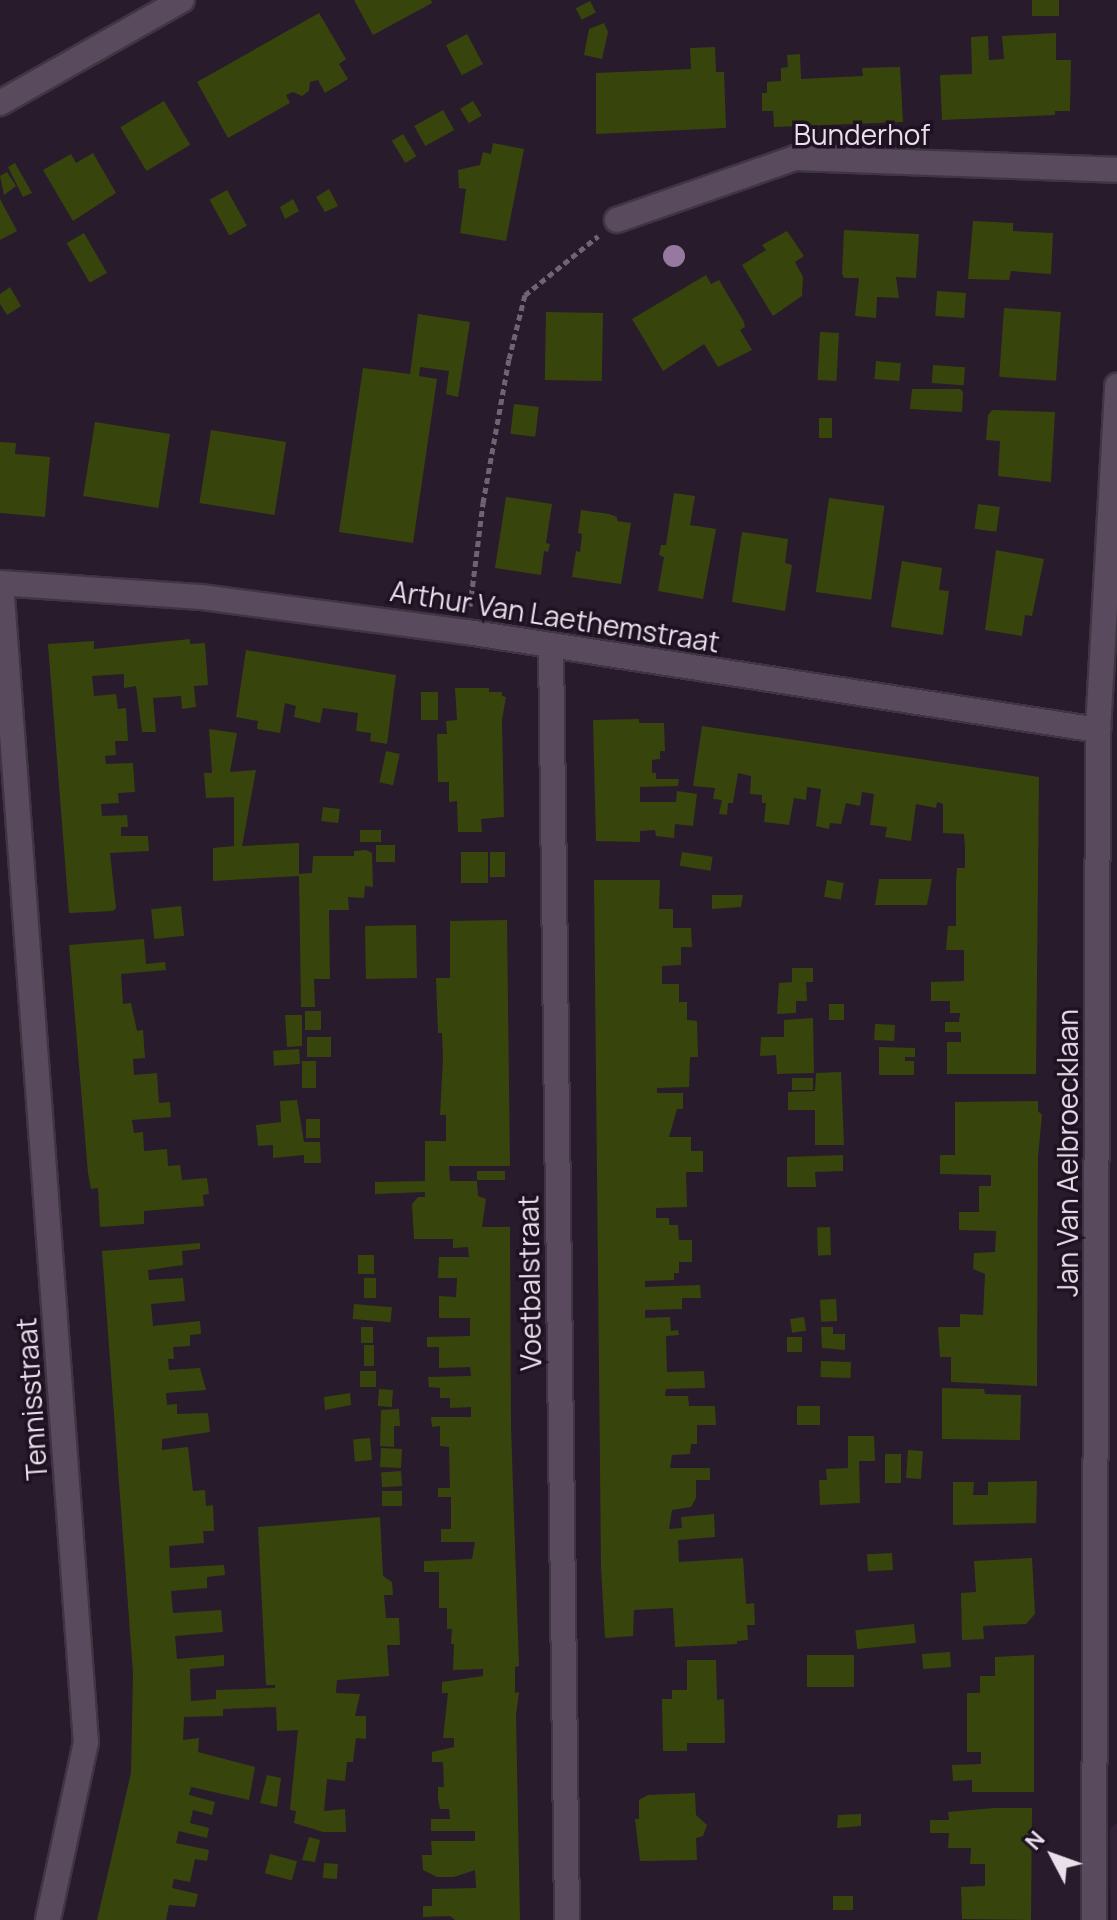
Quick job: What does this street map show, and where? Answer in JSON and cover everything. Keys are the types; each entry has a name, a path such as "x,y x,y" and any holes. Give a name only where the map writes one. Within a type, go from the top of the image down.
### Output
{"street":[{"path":"0,103 182,0"},
{"name":"Bunderhof","path":"617,220 795,158 1117,170"},
{"name":"Jan Van Aelbroecklaan","path":"1094,1920 1106,1797 1098,730 1117,386"},
{"name":"Arthur Van Laethemstraat","path":"1,583 201,597 467,632 1098,730"},
{"name":"Tennisstraat","path":"1,583 86,1742 48,1920"},
{"name":"Voetbalstraat","path":"551,645 567,1920"}],"path":[{"path":"467,632 483,503 509,359 525,295 617,220"}],"shaded area":[{"path":"1117,1823 1117,1920 1111,1920 1110,1828"}],"building":[{"path":"354,0 431,0 432,3 373,35"},
{"path":"1032,0 1059,0 1059,16 1032,16"},
{"path":"590,1 596,13 582,20 576,8"},
{"path":"319,13 346,59 339,64 348,79 325,93 318,80 310,82 309,91 302,96 293,92 286,95 290,103 228,138 197,82"},
{"path":"604,23 608,32 602,59 584,55 589,29"},
{"path":"1056,33 1056,60 1071,60 1070,111 1055,111 1055,115 942,120 940,75 972,74 971,37 988,36 989,60 1004,59 1002,36"},
{"path":"467,34 483,64 462,75 446,45"},
{"path":"715,47 716,72 724,72 726,128 596,134 596,73 691,69 690,48"},
{"path":"800,54 801,79 863,76 862,68 900,67 903,122 774,127 773,111 762,111 762,93 767,93 767,82 781,81 781,68 788,67 787,55"},
{"path":"164,101 190,145 147,171 120,127"},
{"path":"473,101 482,116 469,123 460,109"},
{"path":"443,110 454,130 425,146 414,126"},
{"path":"403,134 416,156 405,163 392,141"},
{"path":"493,143 524,149 506,241 460,233 466,189 459,188 458,170 480,165 483,152 491,154"},
{"path":"93,153 116,193 73,221 43,170 71,154 76,163"},
{"path":"15,163 32,193 23,197 8,167"},
{"path":"7,172 16,186 4,195 0,176"},
{"path":"329,189 338,206 325,212 316,197"},
{"path":"227,190 247,226 229,236 210,200"},
{"path":"0,199 17,231 0,240"},
{"path":"293,199 299,211 285,219 280,207"},
{"path":"973,221 1013,223 1013,231 1053,233 1051,274 1011,271 1009,280 968,279"},
{"path":"844,230 919,234 916,278 896,277 899,298 877,297 876,318 855,316 859,278 844,278 842,274"},
{"path":"787,231 804,256 795,262 803,277 802,296 773,316 742,265 766,250 762,245"},
{"path":"84,233 107,273 90,283 67,243"},
{"path":"706,275 711,284 719,280 744,322 745,327 740,330 752,350 718,367 704,344 663,371 632,319"},
{"path":"10,287 21,306 7,315 0,304 0,294"},
{"path":"937,291 966,293 964,318 935,316"},
{"path":"1004,308 1061,312 1056,381 999,377"},
{"path":"546,312 603,313 602,381 545,380"},
{"path":"418,314 470,322 458,397 446,394 449,371 420,367 419,376 437,379 413,543 339,532 363,368 410,374"},
{"path":"820,332 839,333 836,381 817,380"},
{"path":"876,361 901,363 899,381 874,379"},
{"path":"933,365 965,367 964,385 932,383"},
{"path":"912,389 960,389 963,392 962,412 910,409"},
{"path":"514,404 539,407 535,437 510,434"},
{"path":"992,410 1055,412 1051,482 998,476 1000,441 986,440 988,415"},
{"path":"819,418 832,418 832,438 819,438"},
{"path":"95,422 170,434 158,508 83,496"},
{"path":"211,430 286,442 274,515 199,503"},
{"path":"0,442 16,443 15,454 50,457 45,517 0,513"},
{"path":"674,493 695,496 690,525 716,529 703,599 658,591 664,557 659,555 661,545 666,545"},
{"path":"506,497 552,504 546,543 550,544 548,552 544,551 541,575 495,568"},
{"path":"829,498 884,506 871,600 816,592"},
{"path":"978,504 1000,507 996,532 975,529"},
{"path":"581,510 609,514 617,517 617,521 631,523 621,584 572,577 576,551 580,552 582,534 578,533"},
{"path":"742,532 788,539 785,563 792,565 785,611 732,602"},
{"path":"996,550 1044,559 1032,616 1025,615 1022,636 985,630"},
{"path":"902,561 942,568 939,590 949,591 943,635 891,627"},
{"path":"190,639 190,644 205,643 208,685 194,686 196,707 182,709 181,696 153,698 156,732 142,732 136,686 124,688 124,674 92,676 94,696 116,694 118,709 126,708 128,741 115,741 116,755 105,756 106,764 133,763 135,792 118,793 119,803 101,804 102,816 127,815 128,827 121,827 121,836 148,836 149,851 110,853 116,908 113,911 69,913 48,644 94,641 94,649"},
{"path":"246,650 396,675 387,744 370,741 371,733 356,731 358,713 323,708 320,723 294,717 296,706 285,703 280,733 257,729 258,721 236,717"},
{"path":"455,688 489,688 489,692 502,692 502,696 506,697 502,720 504,817 481,819 482,832 458,832 457,801 449,802 449,782 438,782 437,734 447,734 446,721 457,720"},
{"path":"421,692 438,692 438,720 421,720"},
{"path":"639,719 639,723 664,723 665,751 660,751 660,759 652,760 652,773 656,773 656,779 679,779 678,786 640,787 640,802 676,802 677,791 697,794 693,826 675,824 674,838 656,836 655,830 640,831 640,842 596,841 593,720"},
{"path":"702,726 1039,777 1036,1074 947,1074 947,1042 961,1042 961,1032 945,1032 945,1022 959,1022 960,1013 950,1013 950,1001 931,1001 931,982 964,981 964,950 946,950 948,926 956,926 957,868 965,868 965,849 964,834 943,833 943,804 937,802 936,808 916,804 911,841 885,837 887,827 870,825 874,794 862,792 860,806 846,803 841,824 830,823 829,829 816,826 821,789 807,787 806,800 794,798 789,825 764,822 766,803 762,803 762,795 750,794 751,776 738,773 733,803 728,803 727,815 719,814 722,800 713,799 715,788 693,786"},
{"path":"209,729 237,733 230,772 256,770 242,846 299,843 299,874 312,873 313,856 354,856 354,851 366,850 372,853 373,887 365,886 364,898 348,897 349,910 329,910 330,979 314,979 315,1007 301,1007 299,876 213,881 213,848 234,846 234,797 206,798 204,773 212,773"},
{"path":"386,751 400,754 393,785 379,782"},
{"path":"323,807 340,809 338,823 321,821"},
{"path":"360,830 381,830 381,842 360,842"},
{"path":"376,845 395,845 395,862 376,862"},
{"path":"461,852 488,852 488,883 461,883"},
{"path":"490,852 505,852 505,877 490,877"},
{"path":"682,852 713,857 710,871 680,866"},
{"path":"879,879 932,879 927,905 875,905"},
{"path":"594,880 660,880 659,909 673,909 673,928 691,928 692,947 681,947 681,965 662,966 662,984 679,984 679,1002 687,1002 687,1020 697,1021 698,1057 690,1057 689,1087 657,1088 657,1093 683,1093 683,1109 677,1109 669,1137 691,1137 691,1151 703,1151 703,1172 686,1172 687,1207 656,1208 656,1218 669,1218 669,1225 678,1225 679,1240 692,1240 692,1262 679,1262 679,1273 674,1273 674,1280 645,1281 645,1287 700,1285 701,1298 682,1298 682,1309 645,1310 645,1318 670,1317 671,1331 678,1330 679,1335 666,1336 667,1372 704,1371 705,1388 666,1389 665,1396 688,1396 689,1406 715,1406 716,1425 697,1425 697,1444 691,1444 690,1454 672,1455 670,1468 710,1468 710,1480 696,1480 696,1498 691,1507 672,1510 669,1529 682,1528 681,1517 714,1514 715,1537 678,1540 679,1562 743,1558 746,1604 754,1603 755,1625 747,1625 748,1640 737,1641 737,1644 675,1647 673,1608 634,1610 633,1636 605,1638 601,1567"},
{"path":"827,880 844,883 841,900 824,897"},
{"path":"712,895 743,895 741,907 712,909"},
{"path":"181,906 184,936 154,939 151,909"},
{"path":"507,920 510,1166 449,1166 450,1181 477,1181 478,1196 486,1199 482,1227 510,1227 511,1426 519,1666 515,1667 515,1693 519,1692 516,1715 520,1920 455,1920 450,1916 423,1917 423,1906 432,1906 432,1889 476,1888 475,1870 454,1877 437,1877 423,1870 422,1855 432,1855 431,1841 475,1841 475,1831 431,1831 431,1819 450,1819 449,1809 440,1809 438,1799 438,1787 444,1787 443,1762 432,1762 432,1752 454,1747 454,1738 443,1738 448,1693 442,1693 442,1682 483,1676 483,1669 453,1670 452,1629 447,1629 447,1608 439,1608 439,1572 424,1572 424,1561 472,1559 475,1542 441,1542 441,1529 451,1529 451,1497 438,1497 438,1488 450,1488 449,1447 440,1446 440,1426 432,1427 431,1417 471,1417 471,1407 450,1408 450,1398 440,1398 440,1388 429,1387 428,1377 471,1376 470,1367 439,1368 439,1347 427,1347 427,1337 470,1336 470,1318 439,1318 439,1296 456,1297 457,1278 438,1278 439,1257 469,1257 468,1247 453,1248 453,1239 414,1239 412,1204 418,1197 425,1197 425,1192 375,1194 375,1182 425,1181 425,1141 446,1141 446,1115 440,1115 443,1059 442,1033 438,1033 436,978 450,978 450,921"},
{"path":"416,925 417,978 366,979 365,926"},
{"path":"144,939 146,964 165,962 166,970 121,974 123,1004 131,1003 137,1031 143,1030 145,1058 133,1059 134,1075 157,1073 159,1103 170,1102 171,1117 132,1120 134,1133 143,1132 144,1151 167,1149 168,1166 180,1165 182,1180 207,1178 209,1194 203,1195 204,1206 144,1211 144,1224 100,1227 98,1188 91,1189 88,1173 69,945"},
{"path":"792,968 813,968 813,982 806,982 807,1001 796,1001 796,1013 777,1014 779,983 792,982"},
{"path":"829,1004 844,1004 844,1020 829,1020"},
{"path":"305,1011 321,1011 321,1030 305,1030"},
{"path":"285,1015 302,1015 302,1046 287,1047"},
{"path":"813,1018 814,1073 777,1074 776,1055 760,1056 761,1037 784,1037 784,1020"},
{"path":"875,1024 895,1025 894,1041 874,1040"},
{"path":"307,1037 331,1037 331,1057 307,1057"},
{"path":"879,1047 915,1048 915,1057 905,1057 905,1061 914,1061 914,1075 879,1075"},
{"path":"299,1049 300,1064 274,1066 273,1051"},
{"path":"302,1061 316,1061 316,1088 302,1088"},
{"path":"841,1072 844,1145 815,1145 815,1110 788,1110 788,1092 815,1091 816,1073"},
{"path":"792,1078 813,1078 813,1090 792,1090"},
{"path":"297,1100 304,1142 320,1142 321,1163 304,1163 304,1155 273,1158 273,1145 258,1146 256,1125 281,1122 280,1101"},
{"path":"1038,1101 1038,1111 1042,1115 1038,1157 1037,1386 951,1382 951,1357 940,1357 938,1327 960,1327 960,1314 983,1315 985,1274 973,1269 974,1253 995,1252 996,1231 959,1230 959,1212 979,1212 979,1186 991,1186 991,1175 940,1174 940,1155 955,1155 955,1102"},
{"path":"306,1119 320,1119 320,1138 306,1138"},
{"path":"843,1155 843,1171 815,1172 816,1187 787,1187 787,1157"},
{"path":"477,1171 505,1171 505,1180 477,1180"},
{"path":"817,1227 830,1227 831,1255 818,1255"},
{"path":"200,1243 200,1249 182,1251 183,1265 148,1270 149,1280 183,1278 185,1301 151,1304 153,1326 200,1321 201,1334 190,1335 190,1346 173,1347 174,1359 168,1359 169,1370 200,1368 206,1390 166,1393 167,1405 177,1404 177,1414 208,1413 210,1432 162,1439 162,1450 188,1447 193,1491 205,1490 206,1506 213,1505 214,1531 203,1531 204,1543 169,1546 170,1568 224,1565 225,1575 207,1577 207,1588 171,1591 173,1613 221,1610 223,1632 175,1636 177,1659 224,1655 224,1666 190,1669 191,1701 216,1699 216,1690 275,1688 275,1685 266,1685 258,1527 380,1517 383,1576 392,1582 393,1595 384,1595 386,1618 399,1618 400,1645 387,1645 389,1676 337,1680 336,1693 360,1694 355,1716 366,1716 366,1739 356,1738 353,1762 347,1762 345,1781 327,1779 324,1811 345,1809 346,1832 323,1832 294,1823 296,1811 290,1810 298,1730 277,1731 276,1707 223,1709 223,1716 184,1717 183,1740 199,1738 198,1752 255,1767 249,1800 191,1787 189,1795 215,1802 212,1815 193,1810 190,1823 209,1828 207,1838 179,1831 176,1843 209,1850 207,1861 195,1859 190,1882 174,1879 172,1888 198,1894 195,1907 169,1905 166,1920 97,1920 131,1773 133,1673 102,1251"},
{"path":"358,1255 374,1255 374,1274 358,1274"},
{"path":"364,1278 376,1278 376,1298 364,1298"},
{"path":"836,1299 837,1321 821,1322 820,1300"},
{"path":"354,1304 392,1307 391,1322 353,1319"},
{"path":"804,1317 806,1331 792,1333 790,1319"},
{"path":"361,1327 373,1327 373,1343 361,1343"},
{"path":"821,1327 833,1327 833,1334 845,1334 845,1350 822,1348"},
{"path":"787,1337 802,1337 802,1352 787,1352"},
{"path":"364,1345 374,1345 374,1366 364,1366"},
{"path":"821,1361 851,1362 850,1378 820,1377"},
{"path":"360,1371 376,1371 376,1387 360,1387"},
{"path":"942,1388 984,1389 985,1394 1021,1395 1020,1440 942,1439"},
{"path":"379,1389 393,1390 392,1407 378,1406"},
{"path":"350,1393 351,1405 325,1410 324,1397"},
{"path":"797,1406 820,1406 820,1425 797,1425"},
{"path":"399,1409 400,1426 394,1426 394,1447 380,1446 381,1410"},
{"path":"848,1436 874,1436 875,1461 859,1461 860,1503 820,1505 819,1480 827,1480 826,1469 848,1468"},
{"path":"370,1438 372,1460 355,1461 353,1439"},
{"path":"381,1448 402,1449 401,1468 380,1467"},
{"path":"908,1450 923,1451 921,1479 906,1478"},
{"path":"885,1454 901,1454 901,1483 885,1483"},
{"path":"401,1471 402,1486 382,1487 381,1472"},
{"path":"1037,1481 1036,1523 953,1525 953,1482 974,1482 973,1495 988,1495 988,1482"},
{"path":"382,1491 402,1491 402,1506 382,1506"},
{"path":"892,1553 893,1570 868,1571 867,1554"},
{"path":"1032,1558 1035,1614 1026,1624 983,1626 984,1639 962,1640 961,1593 976,1592 974,1561"},
{"path":"914,1624 916,1643 857,1649 855,1630"},
{"path":"950,1652 951,1667 923,1669 922,1654"},
{"path":"807,1655 854,1655 854,1687 807,1687"},
{"path":"1034,1655 1034,1792 972,1792 972,1780 953,1781 952,1765 981,1764 981,1752 967,1752 967,1693 980,1693 980,1676 995,1676 995,1657"},
{"path":"687,1660 716,1660 717,1700 724,1699 725,1743 687,1743 687,1751 663,1751 662,1699 672,1699 672,1690 687,1690"},
{"path":"267,1775 281,1778 277,1807 260,1803"},
{"path":"695,1793 696,1815 707,1825 703,1836 696,1838 697,1860 640,1861 635,1819 639,1819 639,1800 648,1795"},
{"path":"1032,1808 1031,1920 962,1919 961,1887 985,1886 985,1864 970,1864 971,1848 948,1848 949,1833 930,1833 930,1820 949,1820 948,1812"},
{"path":"861,1814 861,1826 837,1828 838,1815"},
{"path":"309,1837 320,1840 315,1862 302,1860"},
{"path":"270,1854 297,1861 292,1881 265,1873"},
{"path":"324,1863 338,1864 337,1879 323,1878"},
{"path":"833,1896 853,1896 853,1910 833,1910"}]}
